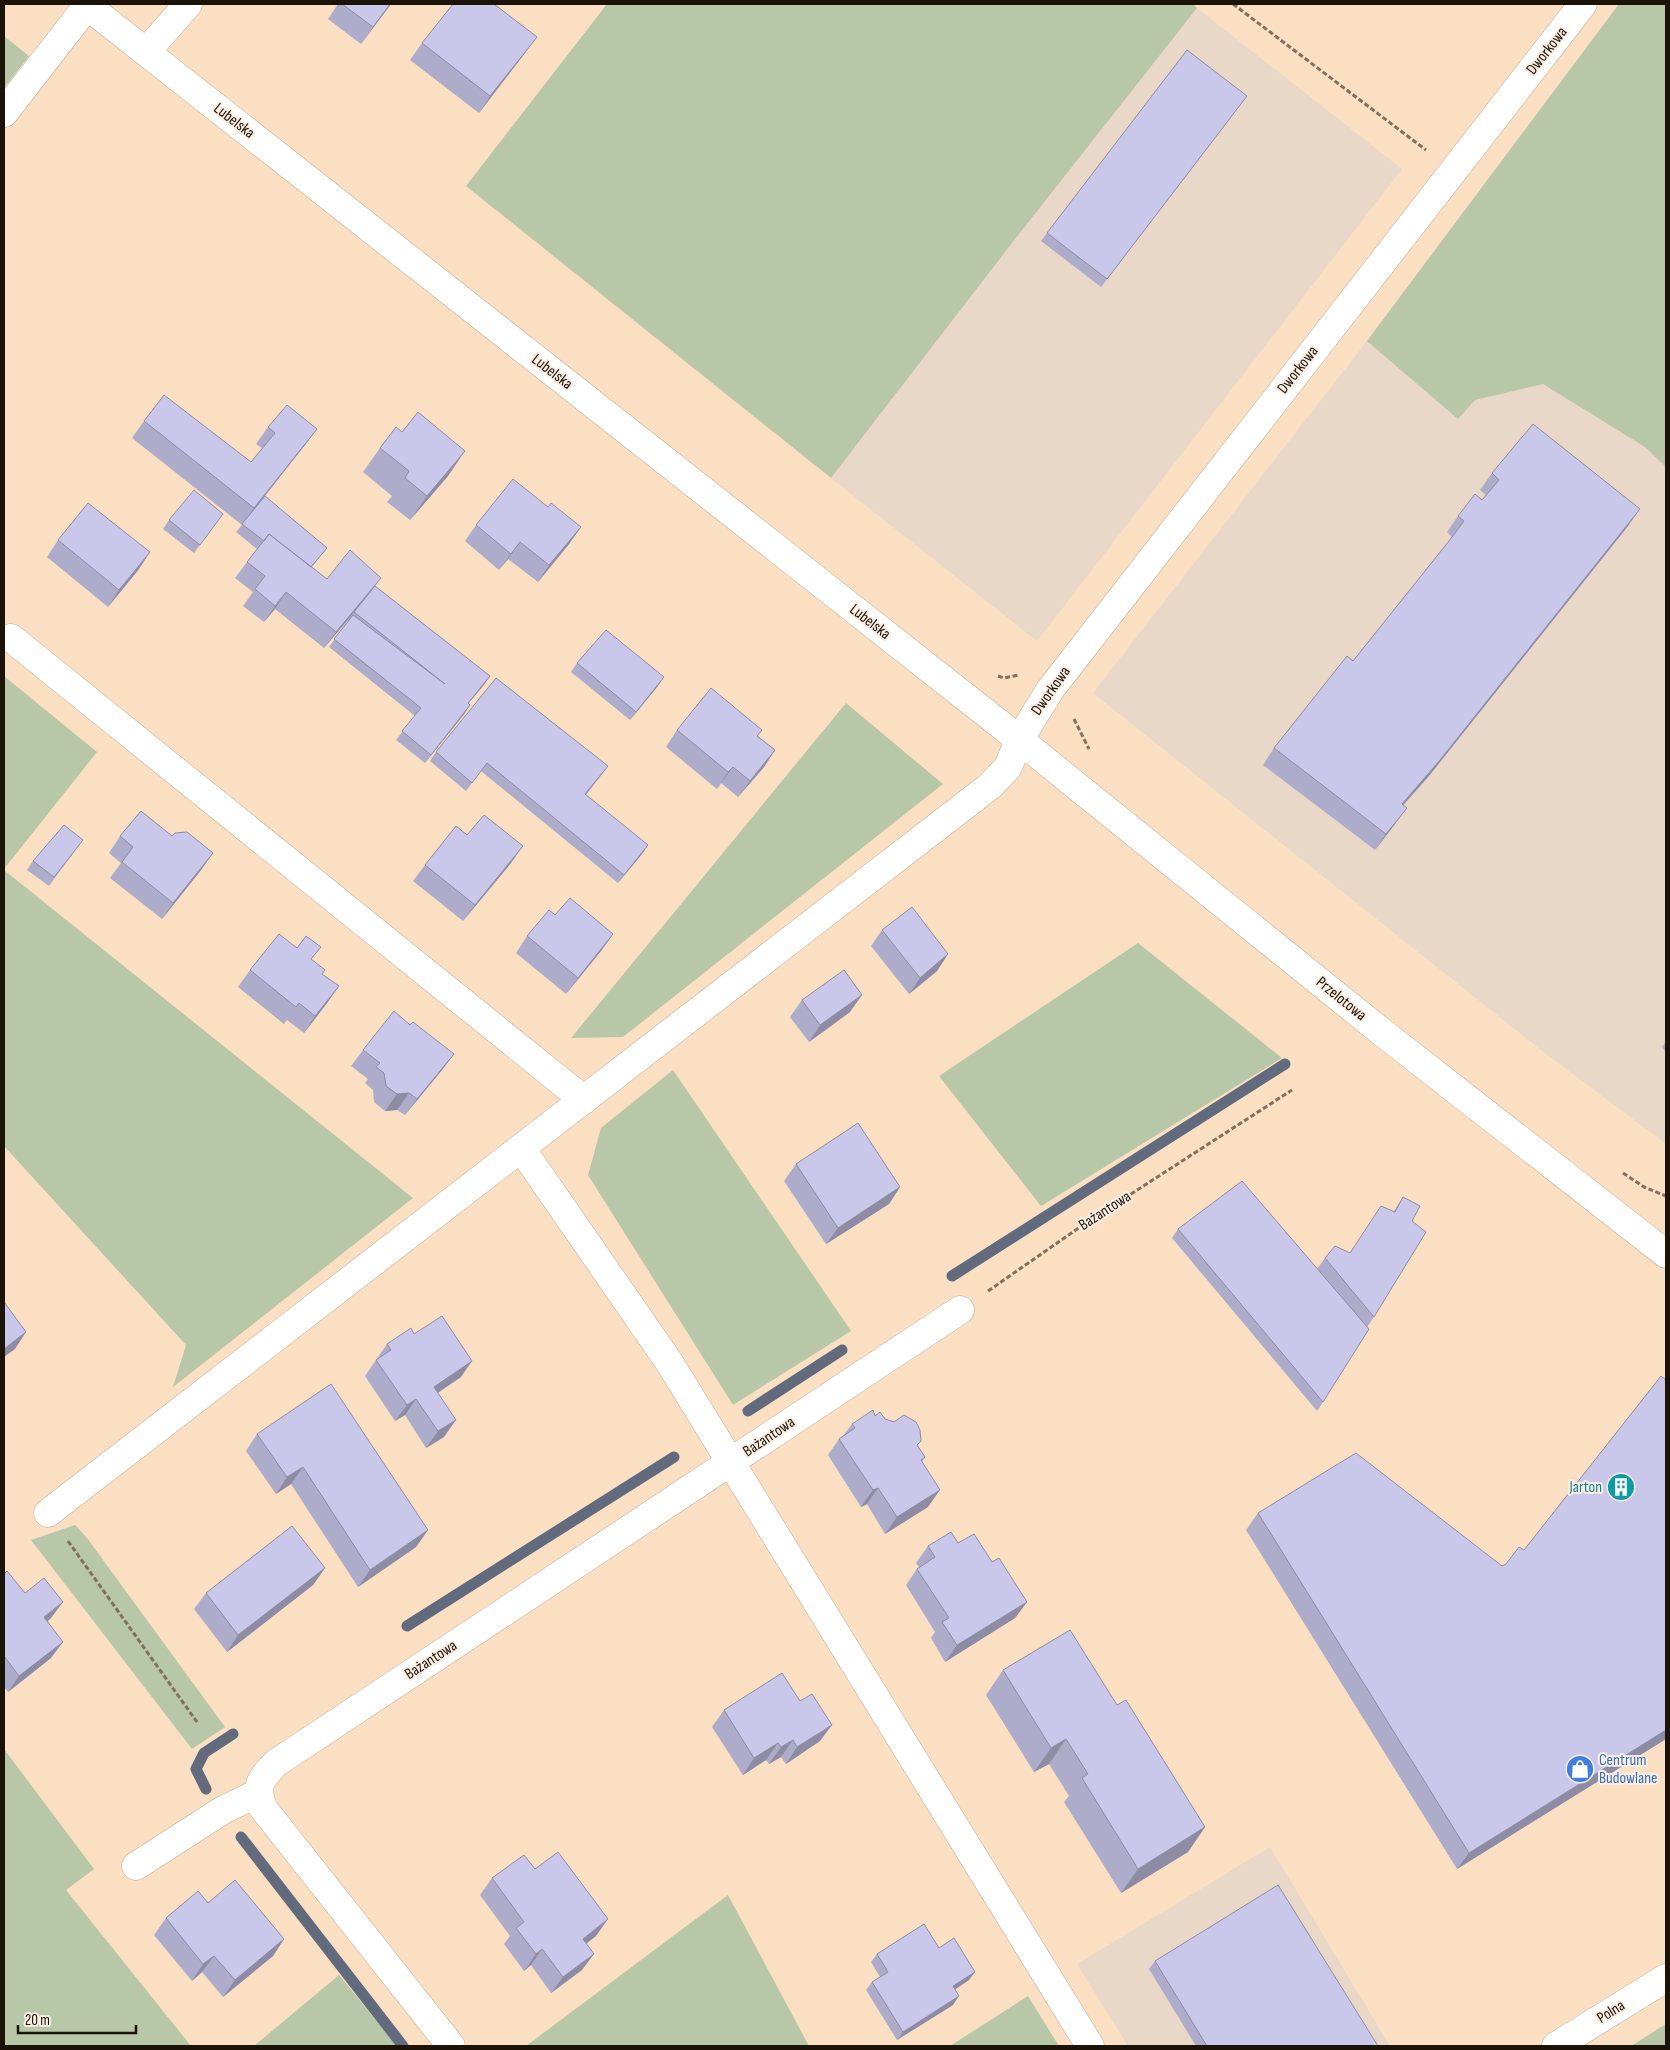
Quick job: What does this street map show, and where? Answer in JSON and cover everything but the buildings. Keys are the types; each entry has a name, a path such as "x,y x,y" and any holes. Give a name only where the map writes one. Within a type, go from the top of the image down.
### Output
{"street":[{"path":"146,52 188,4"},
{"name":"Dworkowa","path":"48,1513 990,786 1008,767 1019,740 1050,690 1583,4"},
{"path":"4,112 86,5"},
{"name":"Lubelska","path":"86,5 1019,740"},
{"path":"11,638 584,1100"},
{"name":"Przelotowa","path":"1019,740 1383,1033 1666,1254"},
{"path":"521,1148 669,1362 1090,2046"},
{"name":"Bażantowa","path":"258,1793 260,1781 276,1762 960,1310"},
{"path":"136,1866 223,1810 258,1793 262,1808 451,2046"},
{"name":"Polna","path":"1556,2046 1666,1978"}],"path":[{"path":"1233,4 1454,170"},
{"name":"Bażantowa","path":"960,1310 1083,1225 1292,1090"},
{"path":"48,1513 197,1722"}],"shaded area":[{"path":"1619,4 1666,4 1666,1144 1541,1050 1093,693 1367,341"},
{"path":"1197,8 1402,169 1037,641 831,478 1012,243"},
{"path":"1270,1847 1390,2046 1128,2046 1077,1964"}],"green space":[{"path":"607,4 1193,4 1197,8 1012,243 831,478 466,186"},
{"path":"1619,4 1666,4 1666,467 1645,447 1543,384 1475,400 1458,419 1367,341"},
{"path":"4,36 29,56 4,88"},
{"path":"4,676 97,752 4,869"},
{"path":"846,703 943,784 623,1037 571,1038"},
{"path":"4,870 413,1198 173,1387 186,1345 4,1146"},
{"path":"1138,943 1282,1058 1041,1206 939,1076"},
{"path":"673,1070 851,1331 733,1405 588,1175 601,1128"},
{"path":"75,1525 87,1538 225,1727 192,1749 31,1540"},
{"path":"4,1749 94,1869 66,1890 191,2046 4,2046"},
{"path":"728,1895 809,2046 526,2046"},
{"path":"339,1975 397,2046 254,2046"},
{"path":"1028,1996 1059,2046 950,2046"},
{"path":"1666,2024 1666,2046 1631,2046"}],"waterway":[{"path":"952,1276 1285,1064"},
{"path":"748,1411 842,1350"},
{"path":"407,1626 674,1457"},
{"path":"206,1789 196,1769 204,1753 233,1734"},
{"path":"241,1837 403,2046"}],"place":[{"name":"Jarton","path":"1621,1487"},
{"name":"Centrum Budowlane","path":"1580,1769"}]}
